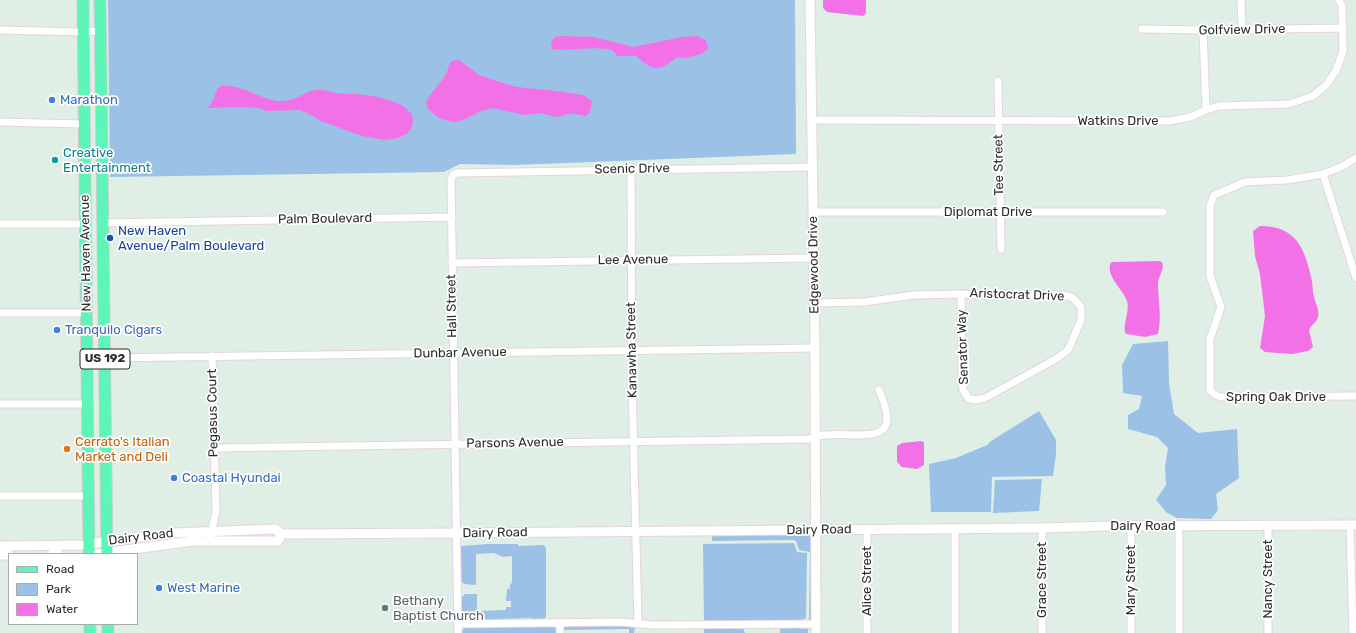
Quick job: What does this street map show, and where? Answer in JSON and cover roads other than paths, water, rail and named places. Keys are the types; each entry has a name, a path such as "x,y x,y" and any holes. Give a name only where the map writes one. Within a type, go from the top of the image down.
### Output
{"main road":[{"name":"New Haven Avenue","path":"83,0 89,550"},
{"name":"New Haven Avenue","path":"100,0 106,435 104,550"},
{"path":"84,124 91,128 95,133 102,147"},
{"path":"85,201 91,215 103,224"},
{"path":"85,224 92,227 103,250"},
{"path":"87,332 94,348 105,358"},
{"path":"88,404 94,408 100,416 106,435"}],"street":[{"name":"Edgewood Drive","path":"810,0 815,303 817,530 816,628"},
{"path":"1241,0 1242,30"},
{"name":"Watkins Drive","path":"812,120 1170,121 1190,117 1219,106 1289,104 1313,96 1326,85 1336,71 1343,51 1342,6 1338,0"},
{"name":"Golfview Drive","path":"1142,29 1242,30 1343,28"},
{"path":"0,30 101,31"},
{"path":"1203,30 1206,110"},
{"name":"Tee Street","path":"998,81 1001,249"},
{"path":"0,122 84,124"},
{"name":"Spring Oak Drive","path":"1356,158 1344,166 1323,174 1287,180 1245,182 1214,195 1210,206 1210,276 1221,307 1210,339 1210,389 1215,395 1221,397 1356,396"},
{"name":"Scenic Drive","path":"453,176 457,172 812,167"},
{"name":"Kanawha Street","path":"631,169 633,441 638,623"},
{"path":"1323,174 1356,278"},
{"name":"Hall Street","path":"453,176 451,179 458,633"},
{"name":"Diplomat Drive","path":"813,212 1163,212"},
{"name":"Palm Boulevard","path":"103,224 452,217"},
{"path":"0,224 85,224"},
{"name":"Lee Avenue","path":"452,263 814,258"},
{"name":"Aristocrat Drive","path":"815,303 864,302 914,295 961,294 1065,295 1073,298 1080,307 1081,320 1068,350 985,398 976,400 969,399"},
{"name":"Senator Way","path":"961,294 963,390 969,399"},
{"path":"0,313 86,313"},
{"name":"Dunbar Avenue","path":"105,358 815,348"},
{"name":"Pegasus Court","path":"209,542 216,511 212,356"},
{"name":"Parsons Avenue","path":"214,448 808,439 825,435 874,434 882,431 886,425 887,417 885,404 879,390"},
{"path":"0,404 88,404"},
{"path":"0,496 89,496"},
{"path":"1353,525 1353,633"},
{"name":"Dairy Road","path":"104,550 173,533 276,529 281,534 1353,525"},
{"name":"Mary Street","path":"1131,526 1131,633"},
{"path":"1179,526 1179,633"},
{"name":"Nancy Street","path":"1268,526 1268,633"},
{"name":"Grace Street","path":"1042,528 1042,633"},
{"path":"955,529 955,633"},
{"name":"Alice Street","path":"867,530 867,633"},
{"name":"Dairy Road","path":"0,546 104,550 193,541 278,541 281,534"},
{"path":"458,624 620,622 654,625 816,628"},
{"path":"560,623 560,633"},
{"path":"654,625 655,633"}],"water":[{"path":"823,0 866,0 866,13 863,16 827,12 823,8"},
{"path":"559,36 594,37 633,47 682,37 697,36 706,40 708,49 701,54 687,58 677,57 666,65 656,68 647,65 636,56 616,56 615,52 610,50 594,48 567,50 552,49 551,43 553,39"},
{"path":"459,60 479,75 509,85 583,95 592,101 590,112 586,116 568,114 556,117 540,113 525,115 492,108 460,121 453,122 439,118 428,109 426,103 445,76 450,63 452,61"},
{"path":"220,86 236,87 267,98 282,101 291,100 307,92 319,90 341,94 359,94 378,97 397,103 410,112 413,119 412,127 407,134 398,138 386,140 362,136 321,121 300,110 267,111 258,108 242,107 208,108"},
{"path":"1260,226 1273,227 1283,230 1291,235 1302,250 1306,259 1318,309 1318,317 1309,330 1313,347 1308,351 1292,354 1265,352 1260,348 1265,316 1260,274 1255,256 1253,231"},
{"path":"1112,262 1162,262 1163,265 1158,283 1160,315 1158,334 1145,337 1127,334 1125,333 1125,325 1128,305 1125,297 1113,279 1110,264"},
{"path":"922,441 924,443 924,465 917,469 902,467 897,462 897,446 902,443"}],"place":[{"name":"Marathon","path":"52,100"},
{"name":"Creative Entertainment","path":"55,160"},
{"name":"New Haven Avenue/Palm Boulevard","path":"110,238"},
{"name":"Tranquilo Cigars","path":"57,330"},
{"name":"Cerrato's Italian Market and Deli","path":"67,449"},
{"name":"Coastal Hyundai","path":"174,478"},
{"name":"West Marine","path":"159,588"},
{"name":"Bethany Baptist Church","path":"385,608"}]}
